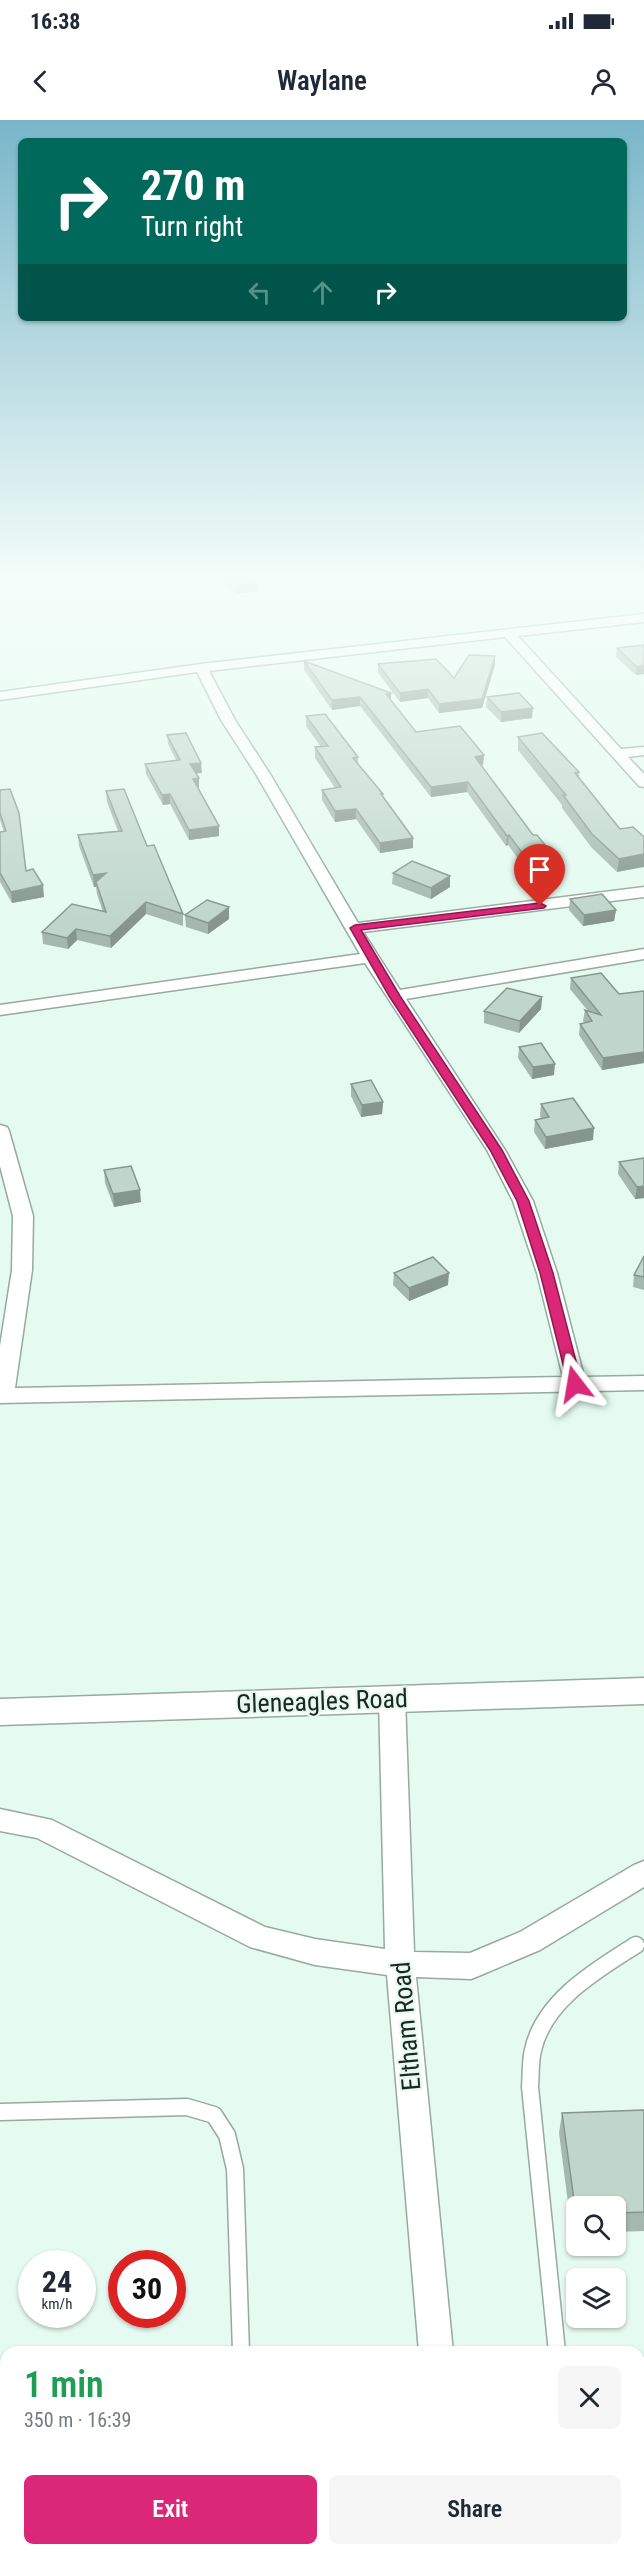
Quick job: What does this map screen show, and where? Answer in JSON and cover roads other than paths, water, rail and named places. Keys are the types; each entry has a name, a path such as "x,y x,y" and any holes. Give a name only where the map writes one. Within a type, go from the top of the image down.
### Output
{"street":[{"path":"0,696 17,694"},
{"path":"214,694 228,720 355,928 370,957 496,1150 523,1201 547,1273 575,1384"},
{"path":"563,694 644,783"},
{"path":"618,754 644,751"},
{"path":"355,928 644,892"},
{"path":"394,996 644,954"},
{"path":"0,1010 370,957"},
{"path":"0,1131 23,1216 22,1270 2,1396 644,1383"},
{"name":"Gleneagles Road","path":"0,1712 644,1691"},
{"name":"Eltham Road","path":"392,1698 400,1964 435,2346"},
{"path":"0,1820 42,1828 260,1938 315,1952 400,1964 471,1966 530,1941 644,1873"}],"lane":[{"path":"557,2346 530,2087 534,2045 552,2012 582,1979 636,1945"},
{"path":"0,2112 187,2107 214,2115 227,2135 235,2169 241,2346"}]}
